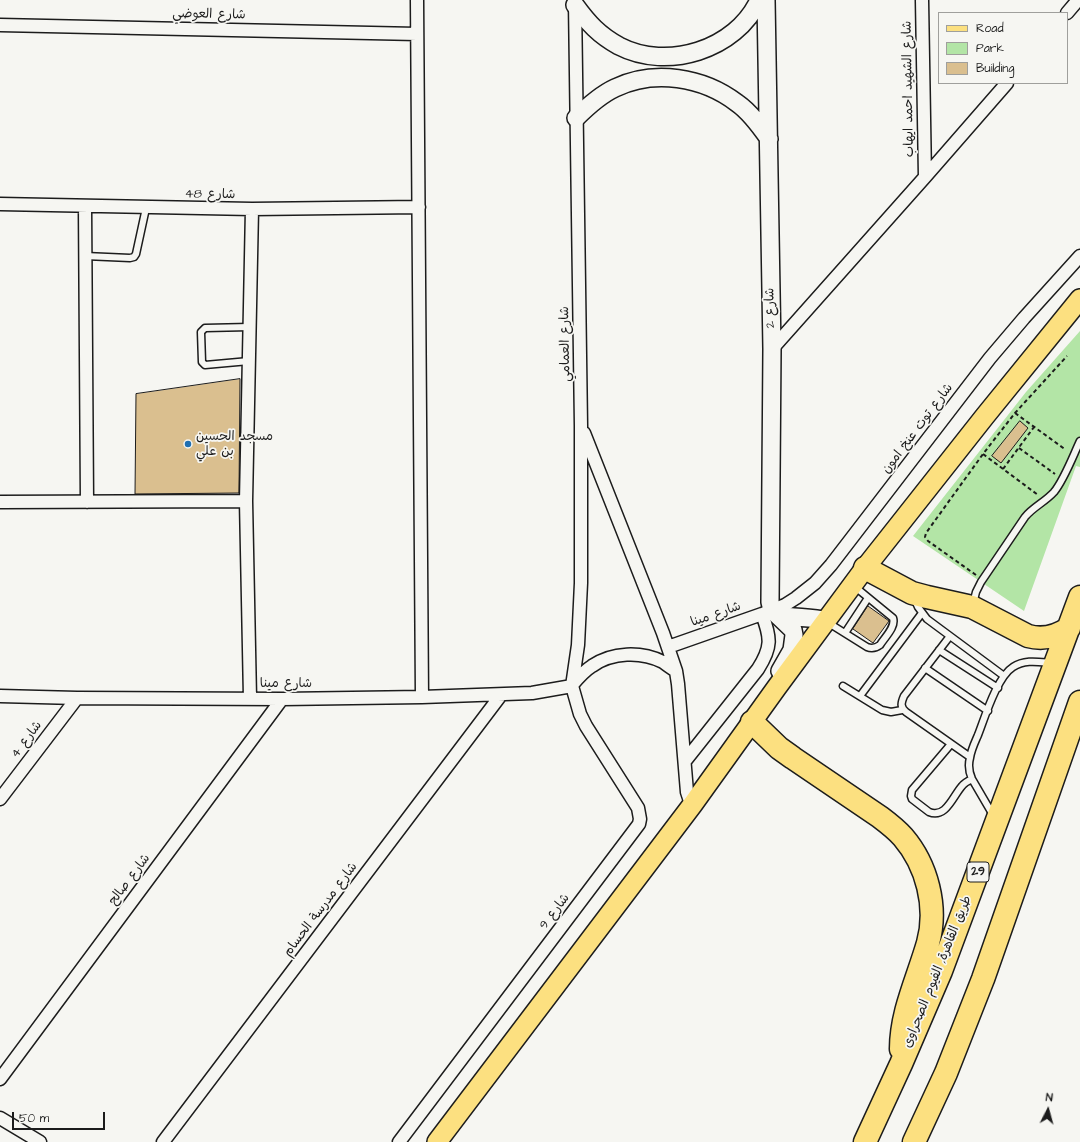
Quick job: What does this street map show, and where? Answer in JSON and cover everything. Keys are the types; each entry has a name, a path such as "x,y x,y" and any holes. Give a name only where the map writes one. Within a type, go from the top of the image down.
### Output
{"highway":[{"path":"859,577 927,597 972,607 1022,634 1035,638 1050,638 1068,628"},
{"name":"طريق القاهرة, الفيوم الصحراوى","path":"865,1142 901,1064 940,971 1080,597"},
{"path":"914,1142 946,1073 978,993 1080,702"},
{"path":"752,722 779,748 892,826 903,837 919,862 929,889 931,902 931,929 905,1013 901,1046 901,1064"}],"main road":[{"path":"437,1142 693,804 859,577 985,416 1080,299"}],"street":[{"path":"417,0 422,697"},
{"path":"575,2 587,22 603,36 620,46 640,53 661,56 682,55 701,51 718,43 734,32 748,18 759,0"},
{"name":"شارع 2","path":"766,0 772,349 770,613"},
{"name":"شارع الشهيد احمد ايهاب","path":"922,0 925,177"},
{"path":"1068,12 1078,0"},
{"name":"شارع العمامي","path":"572,686 578,645 581,583 581,426 575,2"},
{"name":"شارع العوضي","path":"0,25 417,34"},
{"path":"576,118 600,96 630,82 662,78 678,79 694,82 724,94 749,114 769,139"},
{"path":"772,349 925,177 1005,84"},
{"name":"شارع 48","path":"0,204 252,209 419,207"},
{"path":"85,206 87,502"},
{"path":"250,698 246,501 252,209"},
{"name":"شارع توت عنخ امون","path":"770,613 796,598 815,583 831,565 990,358 1080,256"},
{"path":"581,426 668,647 676,671 687,792 693,804"},
{"path":"0,502 246,501"},
{"path":"770,613 826,621"},
{"path":"770,613 793,630 794,635 790,655 780,671 777,681 778,687"},
{"path":"685,761 764,660 768,650 770,613"},
{"name":"شارع مينا","path":"668,647 770,613"},
{"path":"572,686 581,675 592,666 605,659 620,655 634,654 649,657 662,662 676,671"},
{"name":"شارع مينا","path":"0,696 282,699 422,697 532,693 572,686"},
{"name":"شارع 9","path":"399,1142 639,824 640,819 638,808 586,726 580,714 572,686"},
{"name":"شارع مدرسة الحسام","path":"163,1142 501,695"},
{"name":"شارع 4","path":"0,799 76,698"},
{"name":"شارع صالح","path":"0,1079 282,699"},
{"path":"0,1118 40,1142"}],"lane":[{"path":"85,256 134,257 136,254 146,208"},
{"path":"249,361 203,364 201,332 205,328 250,327"},
{"path":"972,607 976,592 983,580 1028,513 1045,500 1056,489 1062,480 1080,441"},
{"path":"826,621 854,639 865,642 870,648 878,647 892,627 894,623 893,618 876,608 868,598 859,577"},
{"path":"912,593 918,607 927,618 1004,676"},
{"path":"845,633 868,598"},
{"path":"860,696 922,613"},
{"path":"854,639 858,633"},
{"path":"902,710 901,702 904,696 950,636"},
{"path":"939,650 998,688"},
{"path":"997,821 972,779 969,766 970,757 998,688 1008,670 1014,666 1026,662 1055,663"},
{"path":"925,668 988,711"},
{"path":"843,686 882,710 887,712 902,710 970,757"},
{"path":"952,744 912,790 912,799 932,814 939,814 945,810 962,786 972,779"}],"path":[{"path":"983,580 928,541 925,535 927,530 983,454 1015,413 1067,356"},
{"path":"1015,413 1073,455"},
{"path":"1003,469 1034,427"},
{"path":"1019,448 1062,480"},
{"path":"983,454 1045,500"}],"green space":[{"path":"1080,331 1080,467 1076,466 1024,611 913,536 1026,392"}],"building":[{"name":"مسجد الحسين بن علي","path":"240,379 239,493 135,494 136,394"},
{"path":"1020,421 1028,428 1001,463 992,456"},
{"path":"868,606 889,621 873,643 853,629"}],"place":[{"name":"مسجد الحسين بن علي","path":"188,444"}]}
